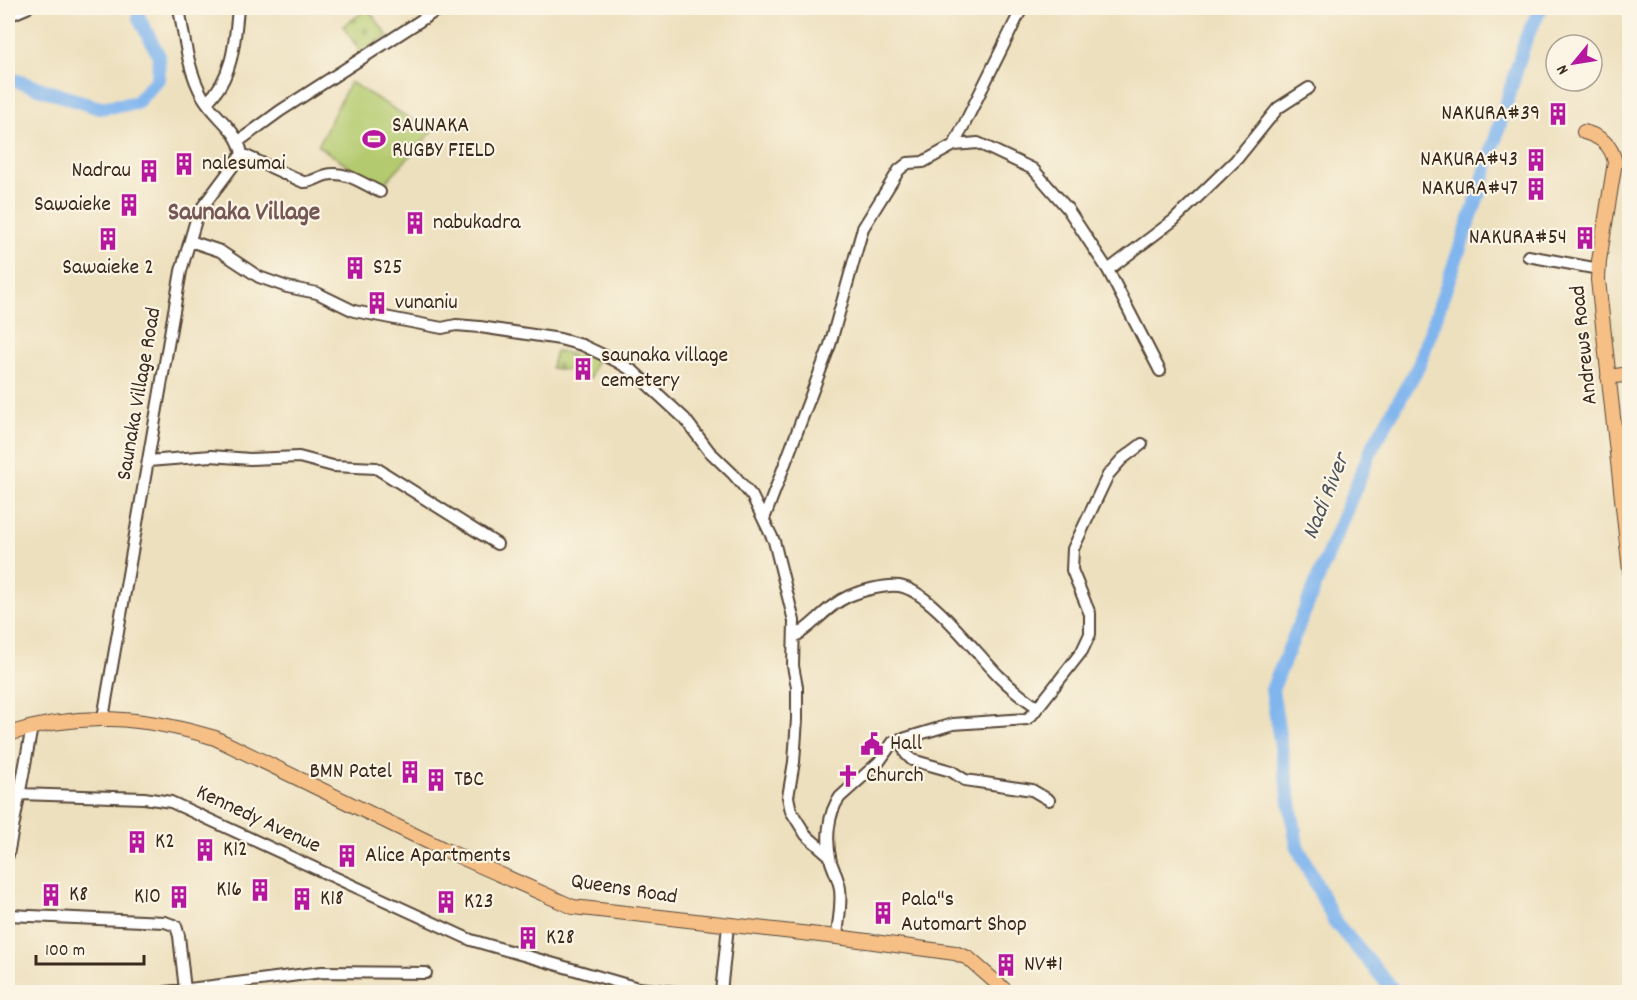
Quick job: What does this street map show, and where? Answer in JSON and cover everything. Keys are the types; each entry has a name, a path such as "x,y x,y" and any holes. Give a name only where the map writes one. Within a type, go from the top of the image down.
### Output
{"main road":[{"name":"Andrews Road","path":"1584,132 1610,146 1615,162 1599,269 1629,571"},
{"path":"1608,377 1629,374"},
{"name":"Queens Road","path":"8,734 61,721 103,718 182,728 215,738 443,849 573,907 955,953 968,958 1007,993"}],"street":[{"path":"8,16 27,8"},
{"path":"179,8 193,71 200,91 239,141 242,154 303,182 328,175 344,174 380,192"},
{"path":"207,102 227,73 236,40 238,8"},
{"path":"239,141 299,98 440,8"},
{"path":"954,145 1022,8"},
{"path":"1108,270 1174,220 1236,160 1278,108 1309,88"},
{"path":"764,519 830,345 863,228 899,170 908,163 923,162 954,145 978,143 1033,169 1067,208 1108,270 1160,371"},
{"name":"Saunaka Village Road","path":"103,718 181,271 198,213 242,154"},
{"path":"190,241 220,251 259,277 287,287 317,293 354,310 442,328 456,325 480,327 560,339 582,345 633,371 685,419 709,451 752,496 774,541 794,621 797,719 794,762 788,797 791,811 806,835 830,856"},
{"path":"1528,256 1599,269"},
{"path":"837,937 840,890 830,856 830,822 834,804 879,762 892,742 953,724 1027,719 1082,651 1090,634 1090,614 1072,570 1073,549 1108,475 1122,459 1142,444"},
{"path":"148,461 211,456 250,459 300,457 333,466 376,468 497,544"},
{"path":"794,637 834,603 871,589 902,587 924,598 936,608 998,675 1037,707"},
{"path":"8,855 32,727"},
{"path":"900,739 906,754 912,760 951,771 965,780 1032,790 1049,800"},
{"name":"Kennedy Avenue","path":"18,794 144,798 171,802 471,940 638,987 676,993"},
{"path":"8,915 165,922 176,926 185,990"},
{"path":"721,993 728,926"},
{"path":"166,993 322,972 426,973"}],"green space":[{"path":"368,9 388,36 361,53 343,26"},
{"name":"SAUNAKA RUGBY FIELD","path":"350,82 432,132 381,187 318,146"},
{"name":"saunaka village cemetery","path":"556,351 597,358 590,379 574,371 551,368"}],"waterway":[{"name":"Nadi River","path":"8,78 99,108 136,103 158,79 159,56 139,18 138,8"},
{"name":"Nadi River","path":"1395,992 1335,922 1297,846 1272,690 1371,450 1419,365 1479,193 1526,38 1541,8"}],"place":[{"name":"NAKURA#39","path":"1558,114"},
{"name":"SAUNAKA RUGBY FIELD","path":"374,139"},
{"name":"NAKURA#43","path":"1536,160"},
{"name":"nalesumai","path":"184,164"},
{"name":"Nadrau","path":"149,171"},
{"name":"NAKURA#47","path":"1536,189"},
{"name":"Sawaieke","path":"129,205"},
{"name":"nabukadra","path":"415,223"},
{"name":"NAKURA#54","path":"1585,238"},
{"name":"Sawaieke 2","path":"108,239"},
{"name":"S25","path":"355,268"},
{"name":"vunaniu","path":"377,303"},
{"name":"saunaka village cemetery","path":"583,369"},
{"name":"Hall","path":"872,744"},
{"name":"BMN Patel","path":"410,772"},
{"name":"Church","path":"848,776"},
{"name":"TBC","path":"436,780"},
{"name":"K2","path":"137,842"},
{"name":"K12","path":"205,850"},
{"name":"Alice Apartments","path":"347,856"},
{"name":"K16","path":"260,890"},
{"name":"K8","path":"51,895"},
{"name":"K10","path":"179,897"},
{"name":"K18","path":"302,899"},
{"name":"K23","path":"446,902"},
{"name":"Pala\"s Automart Shop","path":"883,913"},
{"name":"K28","path":"528,938"},
{"name":"NV#1","path":"1006,965"}],"district":[{"name":"Saunaka Village","path":"244,213"}]}
